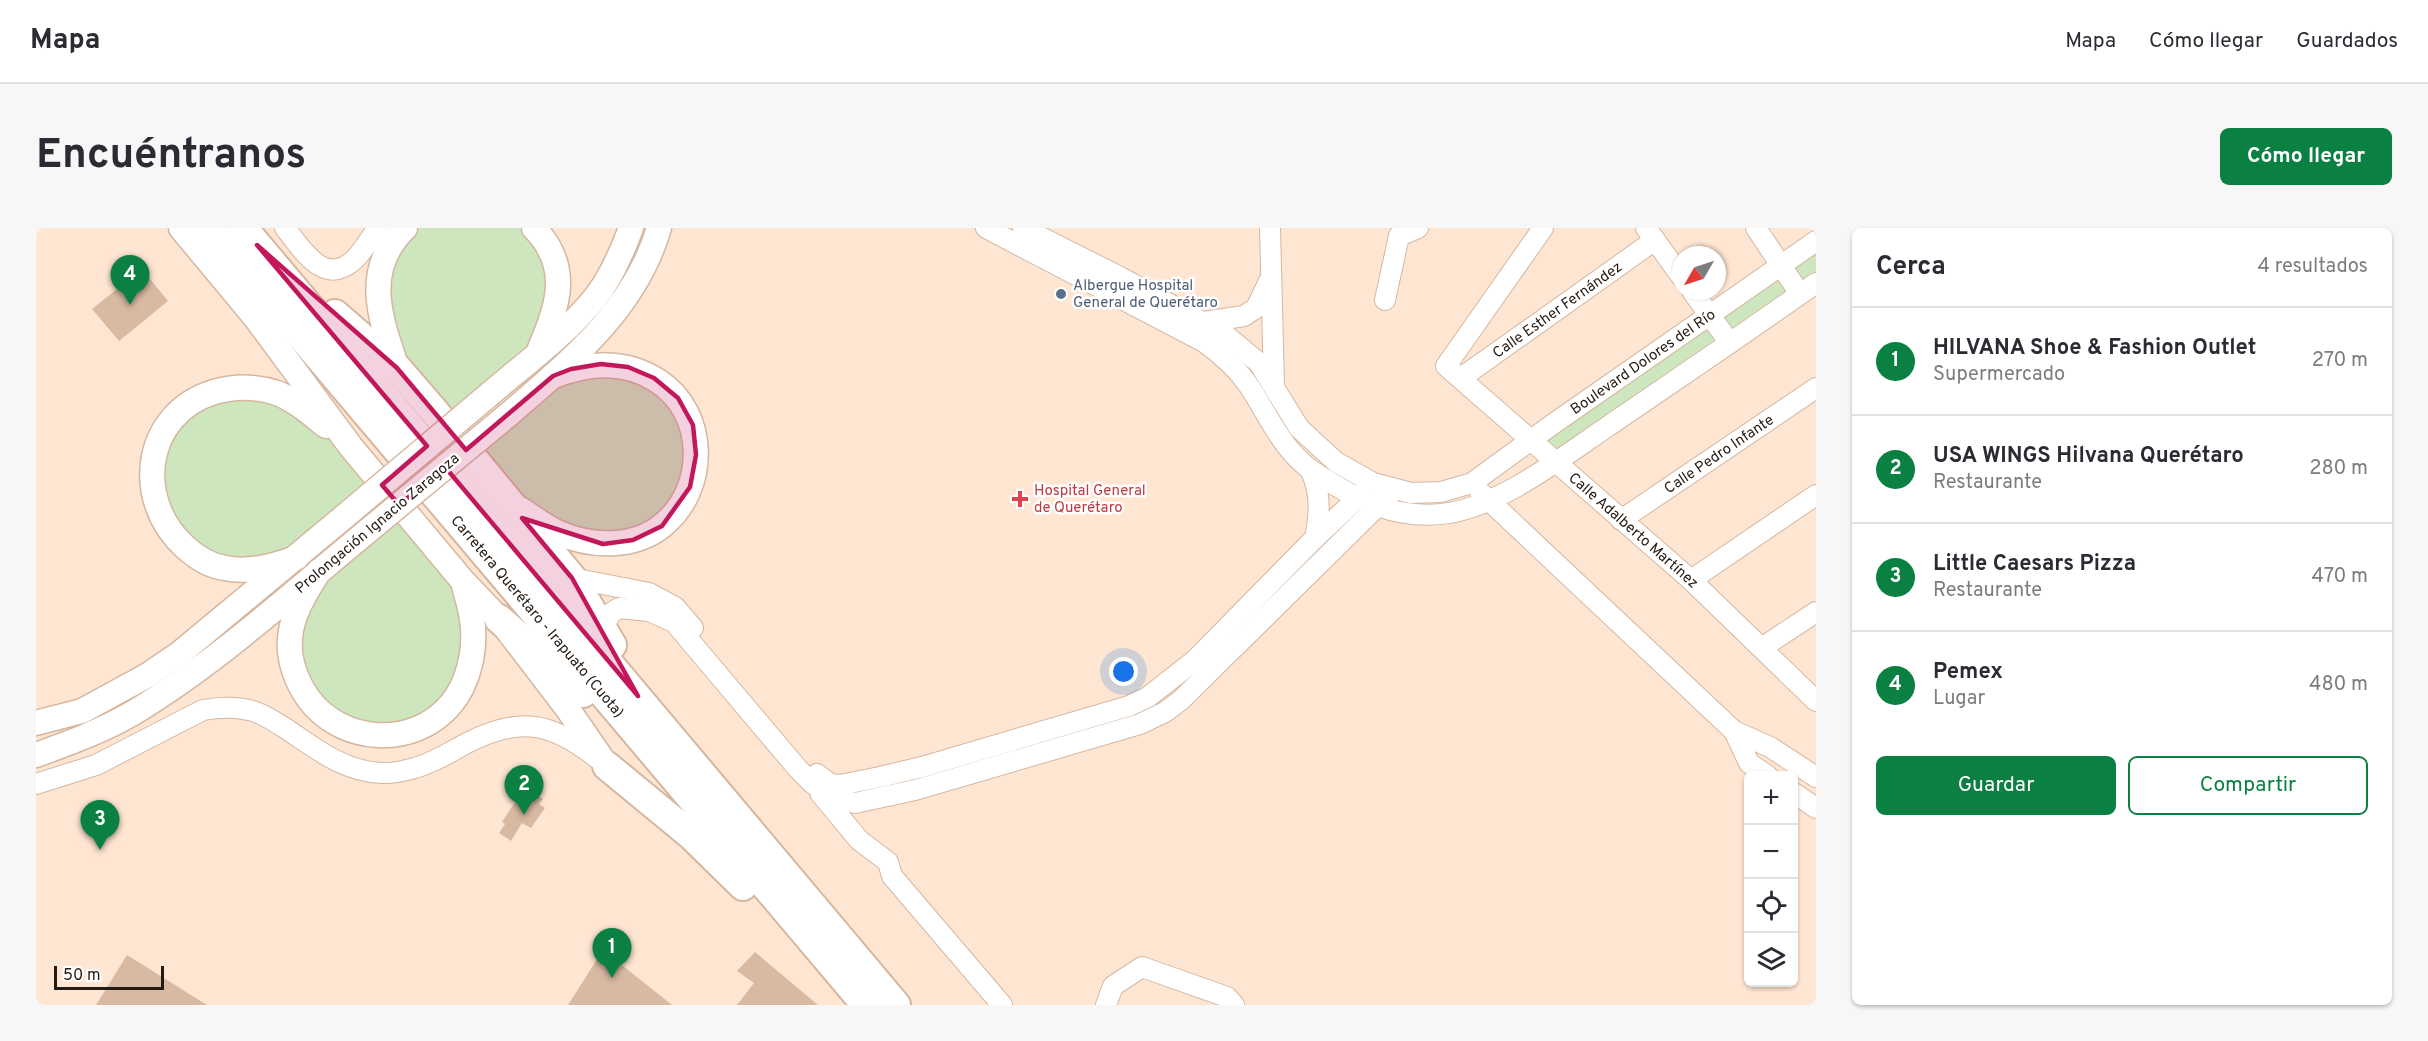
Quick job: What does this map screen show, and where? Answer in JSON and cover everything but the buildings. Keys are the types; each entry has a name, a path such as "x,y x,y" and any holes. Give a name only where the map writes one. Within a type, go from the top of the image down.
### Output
{"highway":[{"name":"Carretera Querétaro - Irapuato (Cuota)","path":"210,228 864,1005"},
{"name":"Carretera Querétaro - Irapuato (Cuota)","path":"250,236 896,1005"},
{"path":"250,236 397,368 572,578 603,628 638,696"},
{"path":"499,619 655,757"},
{"path":"607,766 692,836 864,1005"}],"main road":[{"path":"182,228 255,317 351,447 462,580 499,619 567,708 607,766"},
{"path":"397,368 380,316 378,277 386,253 405,228"},
{"path":"534,228 553,256 559,283 554,313 538,354"},
{"name":"Prolongación Ignacio Zaragoza","path":"36,723 82,711 148,675 179,654 296,558 538,354 595,298 613,270 632,228"},
{"name":"Prolongación Ignacio Zaragoza","path":"36,755 85,737 131,714 193,673 508,415 597,336 618,309 648,261 659,228"},
{"path":"506,499 541,523 570,537 603,544 619,543 649,534 662,526 682,504 690,487 696,455 693,425 678,398 667,387 641,371 615,364 587,366 553,375"},
{"path":"296,558 251,569 223,568 211,565 197,557 176,538 159,514 151,485 153,459 164,432 180,412 199,398 231,388 253,387 279,394 290,400 351,447"},
{"path":"319,571 301,601 292,625 291,654 297,678 311,702 332,721 360,733 375,735 404,733 431,722 451,704 460,692 471,661 473,628 462,580"}],"street":[{"path":"285,228 315,263 327,269 341,269 355,259 378,228"},
{"path":"986,228 1204,342 1230,362 1249,386 1280,438 1311,471 1378,508 1415,515 1450,513 1489,501 1555,462 1730,344 1808,288 1781,266 1756,228"},
{"path":"1023,228 1204,322 1247,352 1259,363 1299,428 1336,462 1373,483 1411,493 1441,492 1472,483 1734,731 1770,747 1816,777"},
{"path":"1270,228 1274,386"},
{"path":"1384,300 1397,232 1418,228"},
{"path":"1454,372 1543,228"},
{"path":"1650,234 1672,264"},
{"name":"Calle Esther Fernández","path":"1454,372 1650,234"},
{"name":"Boulevard Dolores del Río","path":"1472,483 1816,241"},
{"path":"1204,322 1244,316 1256,308 1270,279"},
{"path":"1699,300 1730,344"},
{"name":"Calle Adalberto Martínez","path":"1454,372 1691,580 1763,647 1816,701"},
{"name":"Calle Pedro Infante","path":"1622,520 1816,388"},
{"path":"1311,471 1319,495 1320,512 1315,538"},
{"path":"603,628 611,614 620,608 649,611 674,622 798,769 830,784 840,785 922,767 1129,706 1148,698 1194,662 1315,538 1373,483"},
{"path":"809,774 836,799 855,802 915,790 1140,724 1165,712 1181,700 1395,489"},
{"path":"1691,580 1816,495"},
{"path":"572,578 649,593 675,607 859,840 888,862 892,876 1002,1005"},
{"path":"1763,647 1816,612"},
{"path":"36,784 96,765 203,710 222,707 255,711 337,761 351,768 368,772 384,774 425,765 467,743 494,732 519,726 549,729 566,736 607,766"},
{"path":"1734,731 1749,763 1761,771"},
{"path":"1798,796 1816,808"},
{"path":"1106,1005 1113,986 1142,967 1227,997 1234,1005"}],"highlighted area":[{"path":"257,245 397,368 466,450 553,376 571,369 601,364 628,367 654,378 678,398 693,425 696,455 690,487 662,526 633,540 603,544 522,518 572,578 638,696 445,467 399,505 382,485 427,446"}],"green space":[{"path":"412,228 525,228 551,275 535,346 449,419 401,363 383,277"},
{"path":"1816,246 1816,277 1801,287 1784,269"},
{"path":"1776,274 1793,293 1732,336 1716,316"},
{"path":"1708,323 1724,343 1555,456 1538,441"},
{"path":"579,374 638,379 681,414 689,451 677,493 649,525 621,535 581,532 513,496 476,452 556,383"},
{"path":"267,390 319,425 377,483 290,556 211,559 171,521 156,467 194,407"},
{"path":"399,511 456,579 468,628 453,694 403,728 332,716 294,655 312,590"}],"place":[{"name":"Albergue Hospital General de Querétaro","path":"1061,294"},
{"name":"Pemex","path":"130,305"},
{"name":"Hospital General de Querétaro","path":"1020,499"},
{"name":"USA WINGS Hilvana Querétaro","path":"524,815"},
{"name":"Little Caesars Pizza","path":"100,850"},
{"name":"HILVANA Shoe & Fashion Outlet","path":"612,978"}]}
